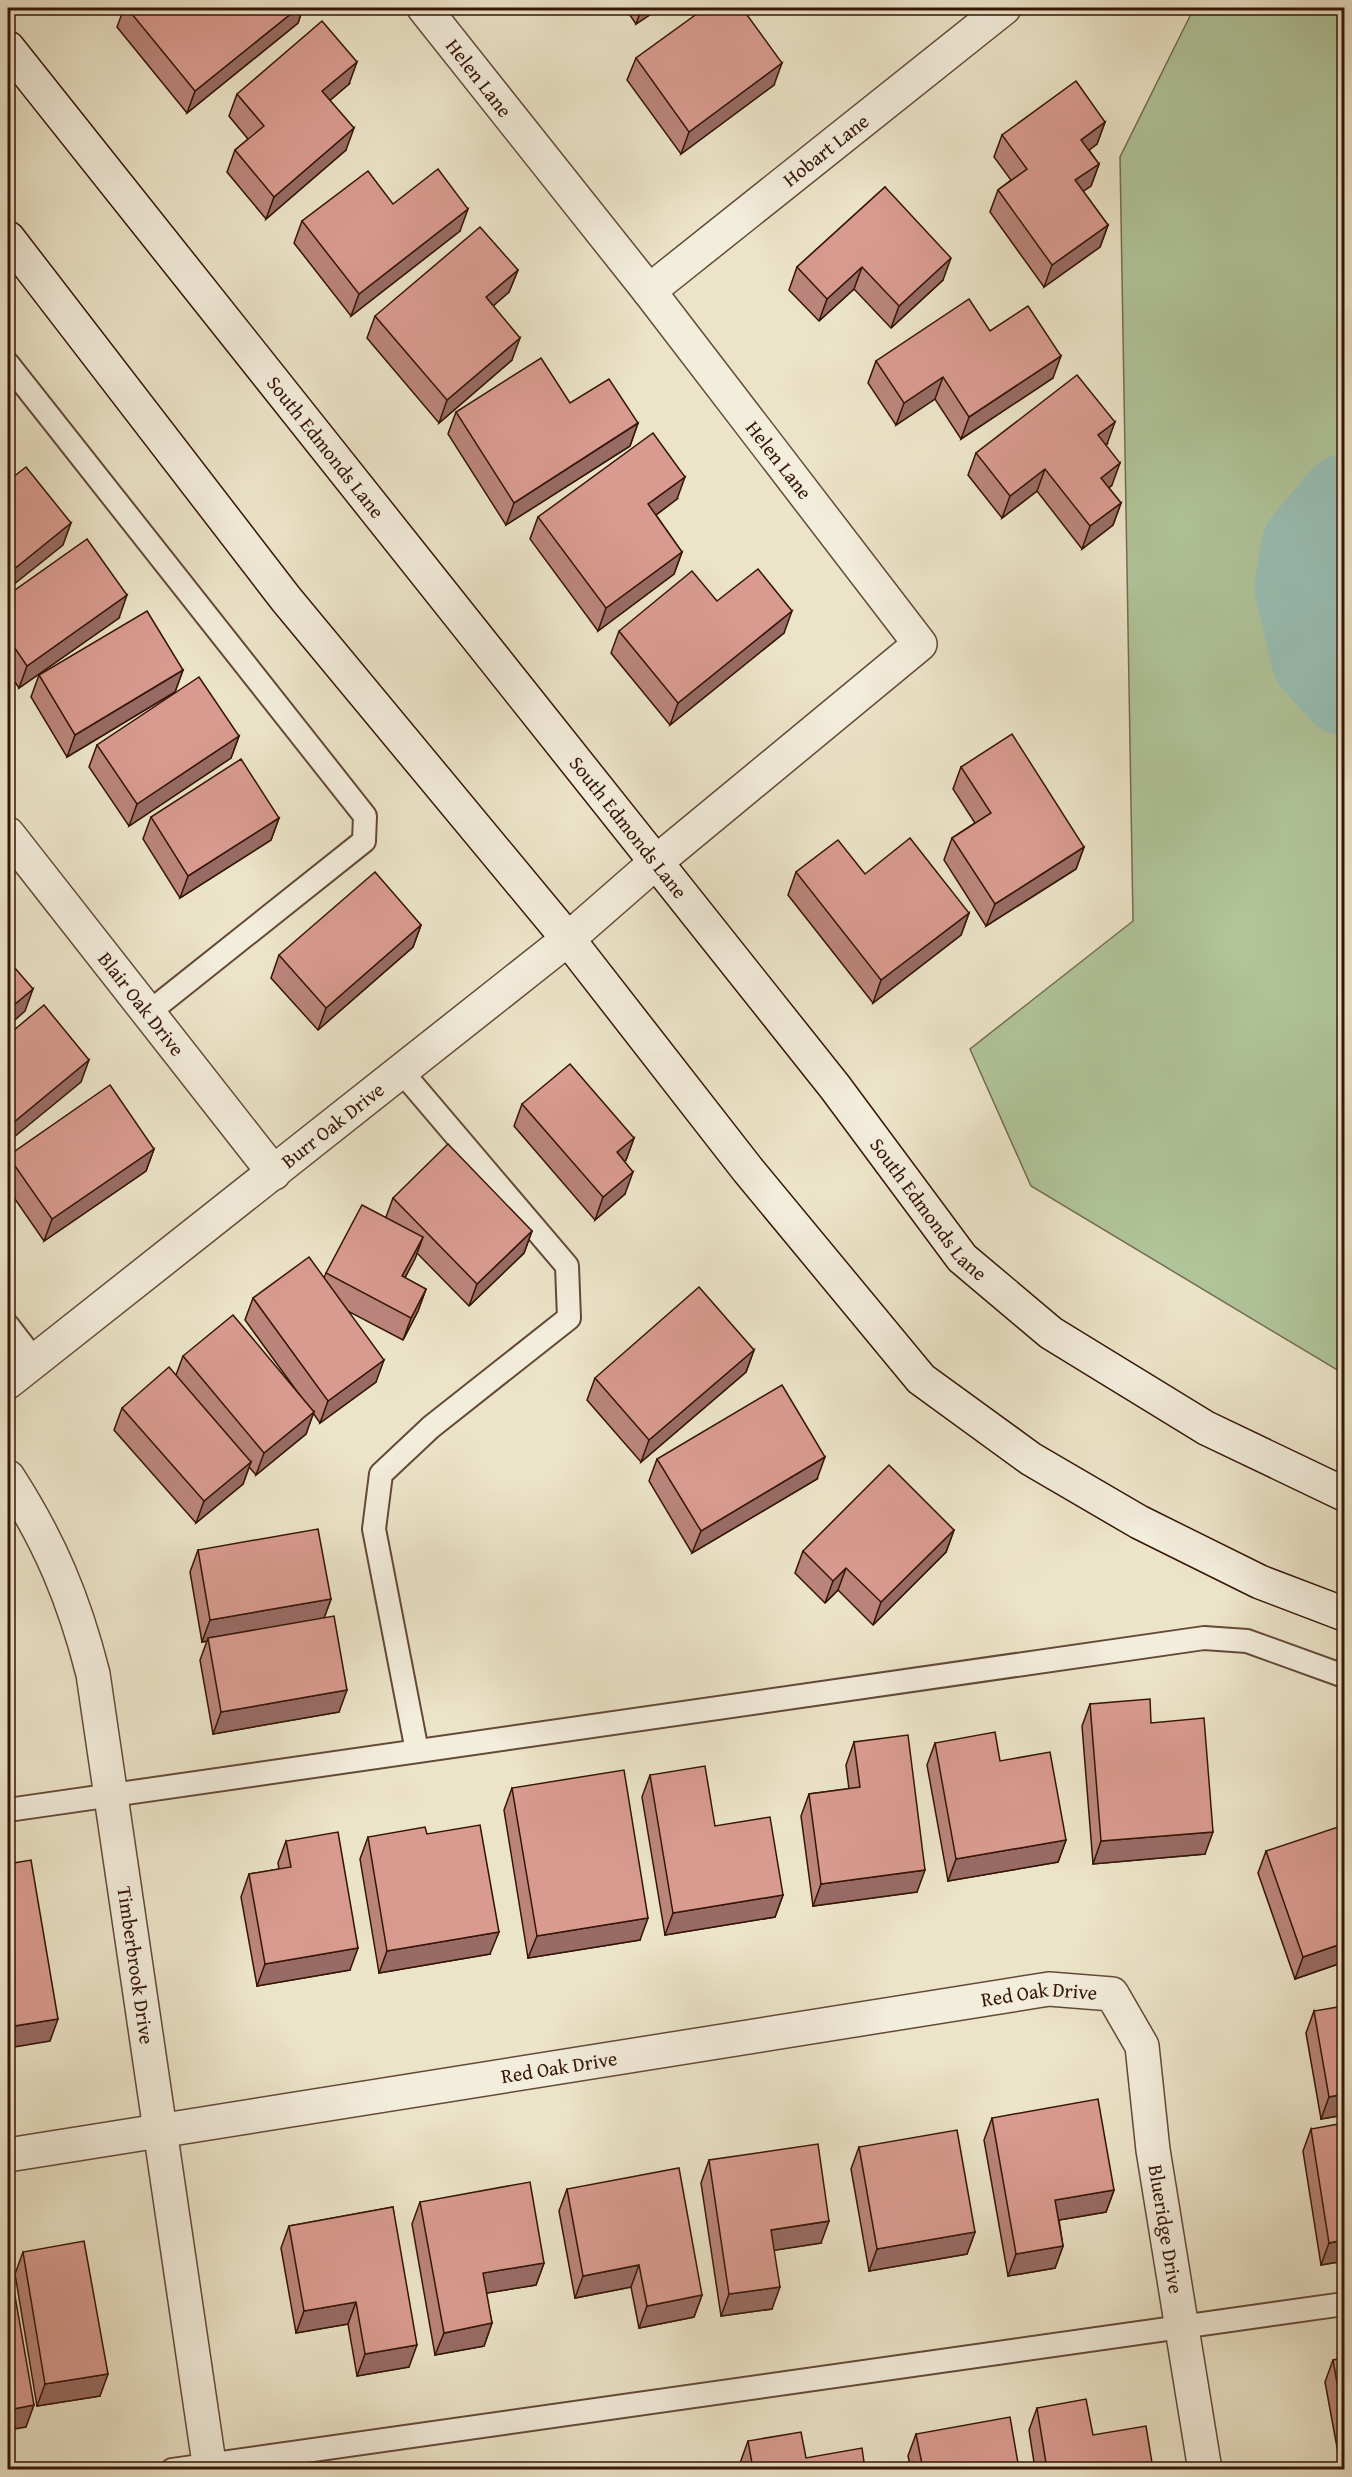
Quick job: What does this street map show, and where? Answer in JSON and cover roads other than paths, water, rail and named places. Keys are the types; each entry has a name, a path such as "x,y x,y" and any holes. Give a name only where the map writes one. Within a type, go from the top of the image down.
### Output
{"street":[{"name":"Helen Lane","path":"424,8 649,291 920,644 655,863"},
{"name":"Hobart Lane","path":"649,291 1004,8"},
{"name":"South Edmonds Lane","path":"8,48 835,1087 962,1258 1051,1333 1196,1422 1344,1494"},
{"path":"8,238 286,599 568,939 748,1170 921,1379 1031,1459 1139,1522 1260,1582 1344,1614"},
{"name":"Blair Oak Drive","path":"8,834 274,1173"},
{"name":"Burr Oak Drive","path":"8,1382 568,939 655,863"},
{"name":"Timberbrook Drive","path":"8,1477 38,1523 79,1619 93,1674 209,2467"},
{"name":"Red Oak Drive","path":"8,2155 1049,1989 1112,1994"},
{"name":"Blueridge Drive","path":"1112,1994 1142,2046 1153,2150 1205,2469"}],"lane":[{"path":"8,364 365,816 364,841 148,1013"},
{"path":"402,1072 567,1266 569,1318 431,1427 381,1474 374,1529 417,1751"},
{"path":"8,1326 35,1361"},
{"path":"8,1810 1204,1638 1247,1641 1344,1676"},
{"path":"172,2469 209,2467 1344,2304"}],"waterway":[{"path":"1344,498 1305,545 1298,588 1315,660 1344,692"}]}
